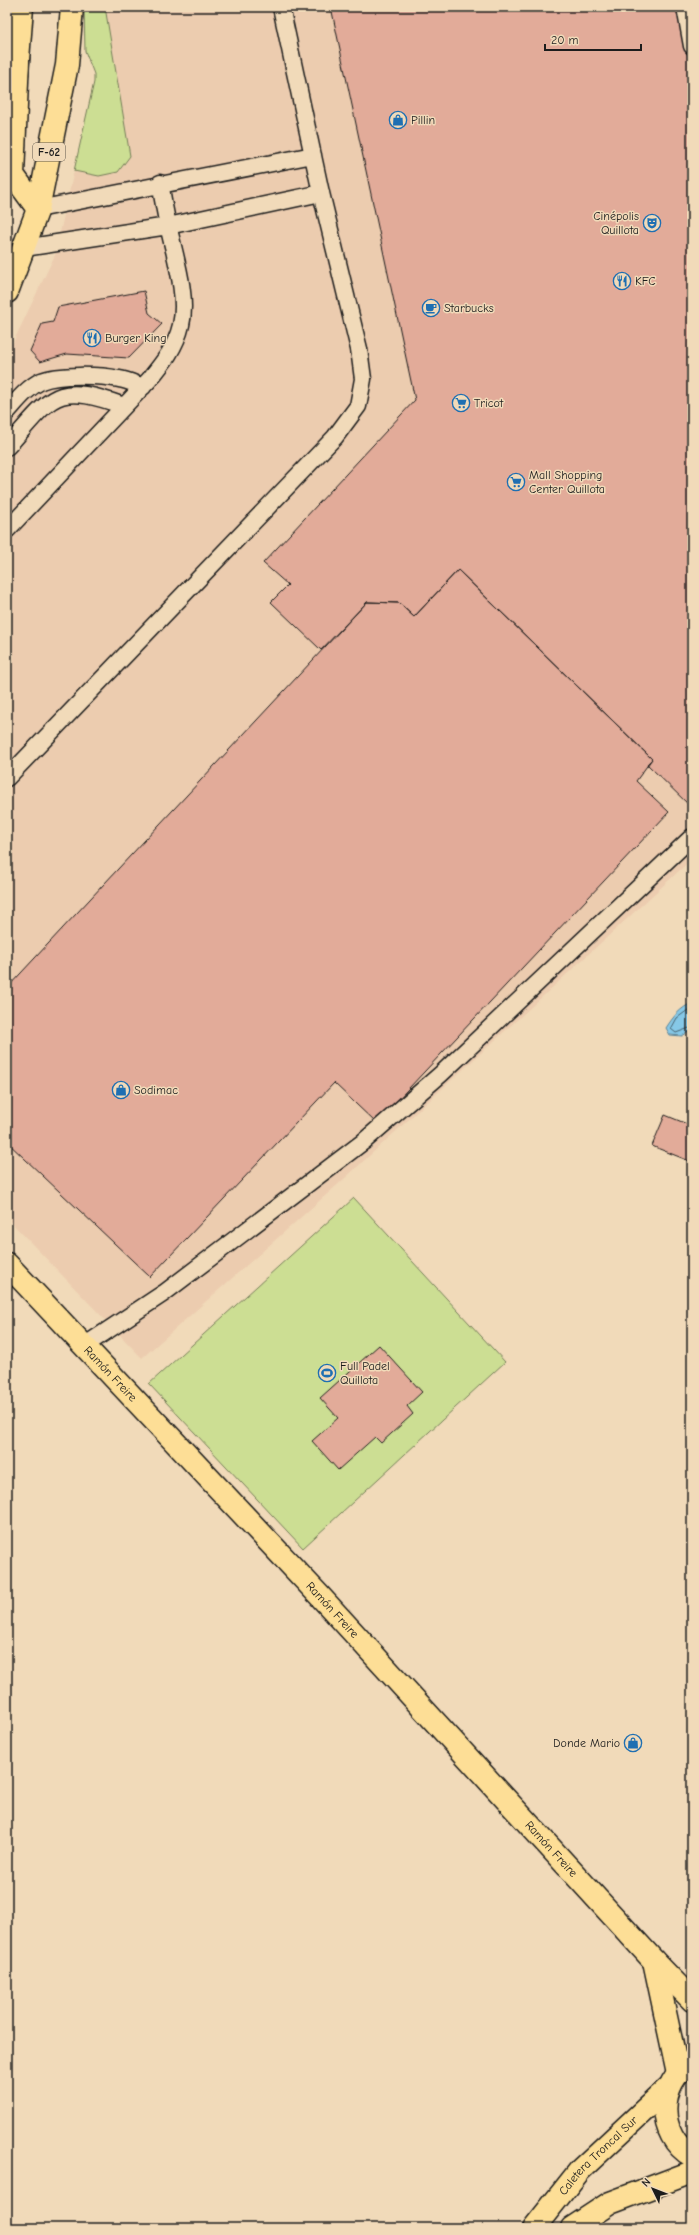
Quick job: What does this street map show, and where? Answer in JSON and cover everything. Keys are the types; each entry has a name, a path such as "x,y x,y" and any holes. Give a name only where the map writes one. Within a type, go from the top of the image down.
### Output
{"main road":[{"path":"22,7 18,58 13,175 38,208"},
{"name":"F-62","path":"7,292 38,208 67,64 72,7"},
{"path":"7,137 18,58"},
{"name":"Ramón Freire","path":"7,1264 318,1594 654,1961 692,2000"},
{"path":"654,1961 679,2074 664,2105 666,2122 672,2138 684,2151 692,2156"},
{"name":"Caletera Troncal Sur","path":"534,2228 580,2170 679,2074"},
{"path":"572,2228 610,2203 692,2172"}],"lane":[{"path":"7,778 335,436 358,406 363,379 360,349 321,192 281,7"},
{"path":"685,7 692,46"},
{"path":"38,208 313,155"},
{"path":"7,530 143,387 167,359 182,324 183,304 179,275 160,184"},
{"path":"24,248 168,226 321,192"},
{"path":"7,412 23,394 42,381 65,377 90,376 119,378 143,387"},
{"path":"7,447 50,400 69,393 94,395 124,406"},
{"path":"84,1346 164,1293 363,1142 441,1074 692,836"}],"shaded area":[{"path":"84,7 692,7 692,859 344,1179 142,1358 7,1218 7,355 55,255 94,82 94,74 85,51"}],"green space":[{"path":"84,7 105,7 130,156 118,172 99,176 74,171 94,82 94,74 85,51"},
{"name":"Full Padel Quillota","path":"354,1198 505,1362 303,1548 149,1384"}],"water":[{"path":"692,1003 692,1030 682,1036 670,1035 666,1028 680,1010"}],"building":[{"name":"Mall Shopping Center Quillota","path":"331,7 678,7 692,73 692,808 647,764 652,759 458,570 414,617 399,603 367,602 321,650 271,602 288,585 263,563 415,400"},
{"name":"Burger King","path":"144,291 149,313 162,324 129,358 67,354 40,362 30,351 42,324 53,322 58,307"},
{"path":"458,570 652,759 636,781 669,812 376,1123 334,1083 150,1277 7,1142 7,988 367,602 399,603 414,617"},
{"path":"665,1115 692,1126 692,1162 652,1146"},
{"path":"379,1345 422,1392 407,1406 413,1414 381,1443 375,1437 338,1470 312,1441 338,1418 320,1398"}],"place":[{"name":"Pillin","path":"398,120"},
{"name":"Cinépolis Quillota","path":"652,223"},
{"name":"KFC","path":"622,281"},
{"name":"Starbucks","path":"431,308"},
{"name":"Burger King","path":"92,338"},
{"name":"Tricot","path":"461,403"},
{"name":"Mall Shopping Center Quillota","path":"516,482"},
{"name":"Sodimac","path":"121,1090"},
{"name":"Full Padel Quillota","path":"327,1373"},
{"name":"Donde Mario","path":"633,1743"}]}
